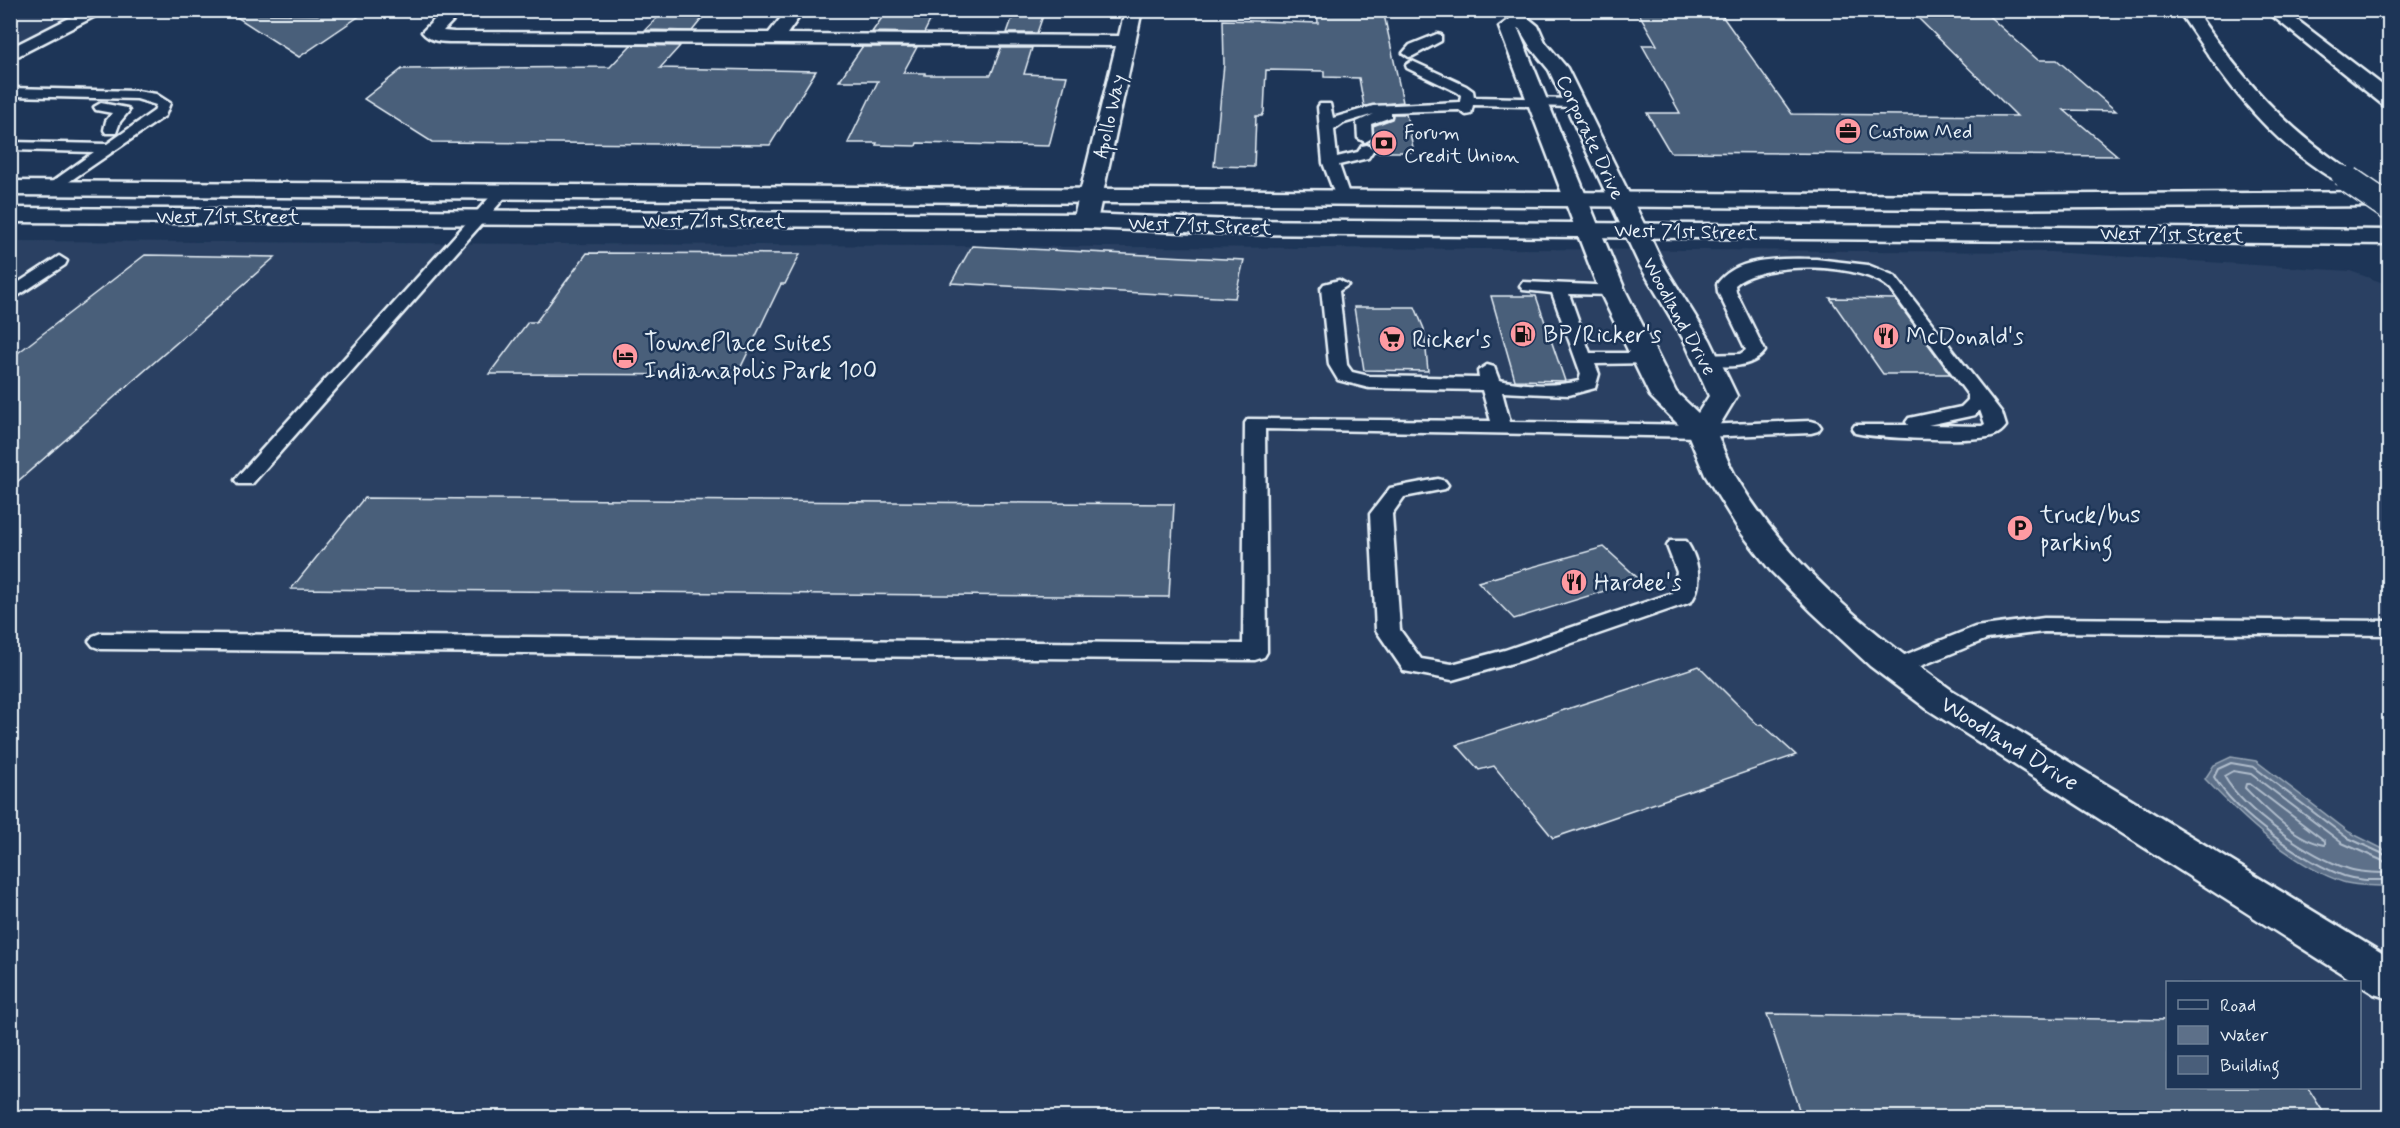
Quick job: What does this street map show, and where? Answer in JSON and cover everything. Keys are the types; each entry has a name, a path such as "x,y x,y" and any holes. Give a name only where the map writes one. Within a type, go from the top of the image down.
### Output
{"main road":[{"path":"10,55 99,10"},
{"path":"455,10 432,29 435,34 454,38 1126,41"},
{"path":"774,39 796,10"},
{"name":"Apollo Way","path":"1085,221 1134,10"},
{"path":"2186,10 2255,106 2297,144 2390,208"},
{"path":"2273,10 2386,96"},
{"path":"2376,10 2390,17"},
{"name":"Corporate Drive","path":"1581,212 1536,103 1508,27 1517,15 1529,26 1537,44 1558,68 1635,230"},
{"name":"West 71st Street","path":"10,188 1342,197 1581,212 1635,230 2390,237"},
{"path":"479,218 494,211 530,207 721,208 807,204 897,194"},
{"path":"726,220 885,207 1051,206 1076,202 1091,195"},
{"name":"West 71st Street","path":"10,215 1085,221 1233,227 1581,212 1620,199 1955,202 2390,200"},
{"name":"Woodland Drive","path":"1581,212 1612,290 1664,396 1701,431 1730,494 1782,563 1824,605 1896,668 1950,705 2390,981"},
{"name":"Woodland Drive","path":"1635,230 1651,264 1706,359 1723,396 1701,431"}],"lane":[{"path":"1437,38 1414,48 1411,59 1419,71 1459,85 1468,94 1467,106"},
{"path":"10,92 79,103"},
{"path":"10,106 42,98 137,95 151,97 162,103 160,112 109,138 10,146"},
{"path":"51,189 109,138 136,110 129,104 107,103"},
{"path":"1327,129 1341,119 1371,110 1536,103 1574,104"},
{"path":"1325,106 1327,129 1351,148"},
{"path":"1342,197 1333,179 1368,119 1426,108"},
{"path":"1351,148 1354,125 1359,118 1375,112 1401,109"},
{"path":"1351,148 1344,125 1353,115"},
{"path":"245,480 503,192"},
{"path":"10,296 59,261"},
{"path":"1706,359 1744,360 1753,356 1756,351 1727,292 1726,284 1733,277 1747,270 1771,266 1852,266 1891,279 1978,393 1992,413 1996,426 1988,431 1862,429 1883,423 1926,422 1968,411 1978,402 1978,393"},
{"path":"1339,285 1330,288 1338,365 1346,376 1369,382 1489,377 1523,388 1569,389 1588,384 1590,374 1559,289"},
{"path":"1529,286 1612,290"},
{"path":"1583,358 1644,359"},
{"path":"1489,377 1502,428"},
{"path":"101,640 1255,652 1255,423 1701,431 1811,427"},
{"path":"1438,484 1397,492 1381,514 1388,630 1413,665 1452,672 1514,655 1683,597 1688,572 1678,546"},
{"path":"1896,668 1983,632 2044,625 2390,628"}],"shaded area":[{"path":"11,10 78,10 78,11 11,45"},
{"path":"11,241 2050,252 2350,271 2389,285 2389,1117 11,1118"}],"water":[{"path":"2231,757 2256,761 2349,832 2389,852 2389,886 2343,882 2305,864 2268,838 2205,779 2214,765"}],"building":[{"path":"1015,10 1045,10 1037,33 1007,33"},
{"path":"1317,10 1383,10 1403,102 1364,106 1359,78 1324,77 1324,71 1266,70 1264,112 1262,116 1256,116 1254,167 1214,166 1224,64 1223,20 1318,23"},
{"path":"1637,10 1718,10 1792,114 2017,116 1910,10 1982,10 2038,60 2057,60 2116,111 2064,110 2118,156 1670,152 1647,113 1680,113 1642,45 1657,45"},
{"path":"929,11 934,13 924,33 872,32 886,12"},
{"path":"232,14 361,15 299,57"},
{"path":"705,15 692,31 645,30 659,16"},
{"path":"631,45 680,46 660,68 816,71 770,145 432,142 364,99 402,69 610,67"},
{"path":"862,47 917,47 903,73 925,73 925,75 991,75 1001,48 1032,48 1024,74 1067,76 1049,146 917,143 916,146 848,143 878,81 839,81"},
{"path":"1393,114 1406,114 1414,152 1375,152 1376,148 1370,144 1374,138 1373,126 1392,119"},
{"path":"972,246 1244,260 1235,298 951,283"},
{"path":"587,253 800,254 785,284 781,284 737,375 489,374 528,322 536,322"},
{"path":"145,255 275,257 10,488 10,359"},
{"path":"1491,296 1536,296 1565,381 1515,380"},
{"path":"1830,298 1895,299 1950,374 1883,374"},
{"name":"Ricker's","path":"1354,307 1415,307 1424,329 1428,371 1364,370"},
{"path":"364,498 1174,504 1169,597 291,589"},
{"path":"1604,547 1640,580 1514,619 1478,582"},
{"path":"1699,666 1758,725 1762,724 1796,755 1553,838 1494,766 1479,770 1457,745"},
{"path":"1767,1014 2166,1020 2166,1089 2309,1089 2327,1118 1802,1118"}],"place":[{"name":"Custom Med","path":"1848,131"},
{"name":"Forum Credit Union","path":"1384,143"},
{"name":"BP/Ricker's","path":"1523,334"},
{"name":"McDonald's","path":"1886,336"},
{"name":"Ricker's","path":"1392,339"},
{"name":"TownePlace Suites Indianapolis Park 100","path":"625,356"},
{"name":"truck/bus parking","path":"2020,528"},
{"name":"Hardee's","path":"1574,582"}]}
